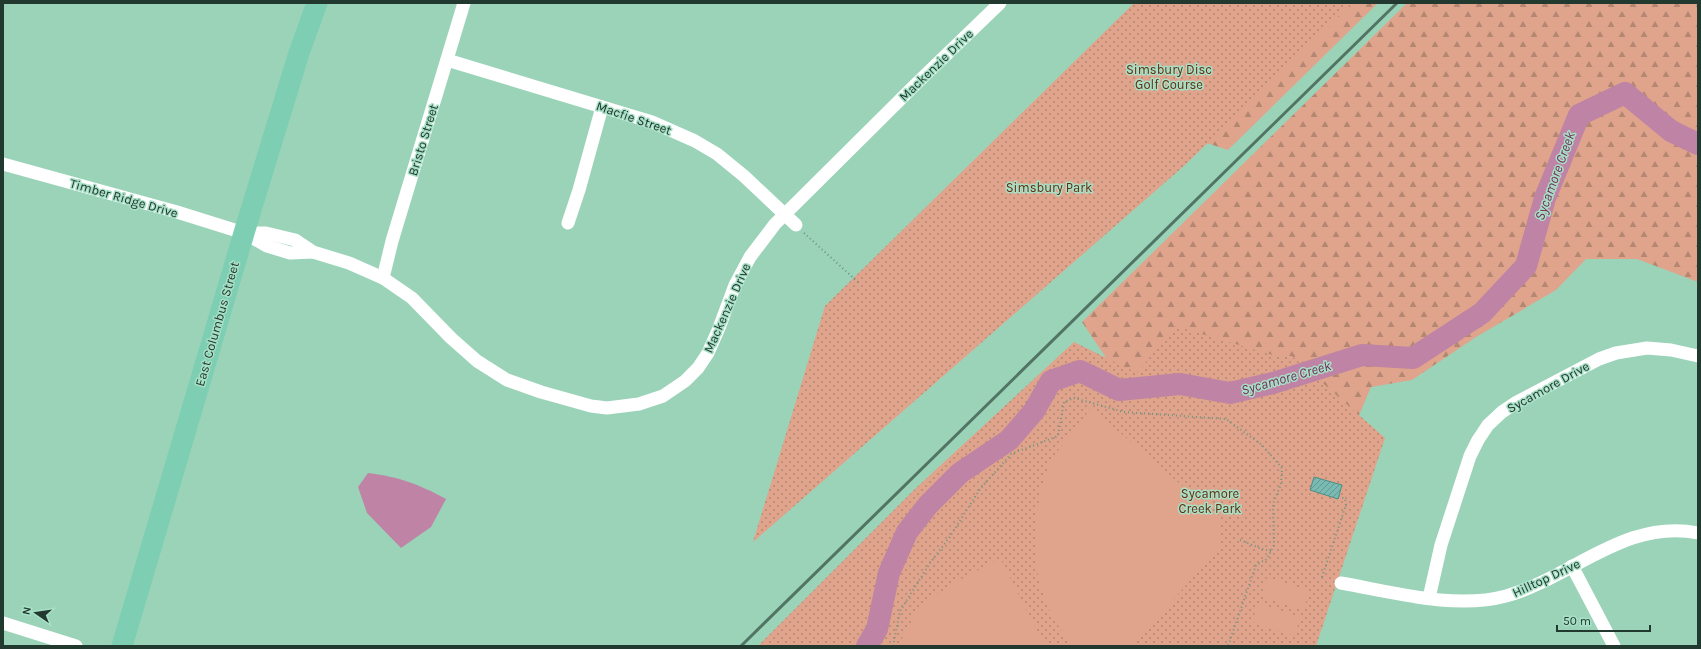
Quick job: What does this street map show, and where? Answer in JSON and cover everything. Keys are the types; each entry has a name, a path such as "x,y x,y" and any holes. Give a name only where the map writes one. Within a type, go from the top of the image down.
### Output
{"main road":[{"name":"East Columbus Street","path":"122,646 244,233 299,53 317,3"}],"street":[{"name":"Bristo Street","path":"383,278 392,241 464,3"},
{"name":"Mackenzie Drive","path":"244,233 271,234 295,240 313,252 349,263 383,278 412,298 451,338 477,361 507,380 541,392 591,406 607,408 639,404 663,396 685,381 698,368 708,353 735,285 750,257 763,238 784,214 1000,3"},
{"name":"Macfie Street","path":"447,60 669,129 716,154 744,176 796,225"},
{"path":"568,222 579,190 602,107"},
{"name":"Timber Ridge Drive","path":"3,164 177,212 244,233"},
{"name":"Sycamore Drive","path":"1429,598 1441,545 1465,468 1478,440 1488,425 1502,412 1517,402 1598,359 1616,353 1648,348 1671,350 1698,356"},
{"name":"Hilltop Drive","path":"1341,583 1429,598 1468,601 1505,596 1538,584 1572,566 1634,537 1652,532 1671,530 1698,533"},
{"path":"1572,566 1614,646"},
{"path":"3,623 76,646"}],"path":[{"path":"796,225 859,283"},
{"path":"893,646 900,611 930,563 949,538 980,489 1011,454 1058,436 1064,402 1074,398 1124,412 1226,419 1262,445 1282,468 1281,484 1273,504 1274,545 1267,559 1256,565 1228,646"},
{"path":"1322,576 1346,505 1345,499 1339,496"},
{"path":"1240,540 1271,551"}],"green space":[{"name":"Simsbury Park","path":"1134,3 1352,3 1185,165 753,542 825,306"},
{"name":"Simsbury Disc Golf Course","path":"1190,3 1378,3 1228,150 1082,102"},
{"path":"1407,3 1698,3 1698,282 1637,259 1586,259 1556,290 1476,337 1412,380 1371,387 1354,427 1135,401 1082,322"},
{"name":"Sycamore Creek Park","path":"1175,326 1276,356 1292,356 1385,438 1316,646 758,646 916,488 1074,342 1137,373"},
{"path":"1091,408 1220,518 1221,545 1133,646 1073,646 1049,610 1043,595 1036,564 1035,531 1039,500 1045,478 1051,462 1058,451"},
{"path":"1000,558 1045,646 898,646 914,616 923,603 956,582"},
{"path":"1267,577 1310,591 1303,610 1261,596"},
{"path":"1258,603 1301,617 1294,636 1252,622"}],"shaded area":[{"path":"368,473 408,482 446,499 431,527 401,548 367,513 358,487"}],"building":[{"path":"1314,477 1342,485 1338,499 1310,490"}],"waterway":[{"name":"Sycamore Creek","path":"867,646 877,629 889,573 907,532 928,505 960,473 1009,440 1034,411 1051,381 1080,371 1119,390 1180,384 1230,393 1273,383 1362,355 1413,358 1482,313 1526,266 1545,198 1579,115 1625,93 1671,131 1698,144"}],"railway":[{"path":"741,646 1397,3"}]}
